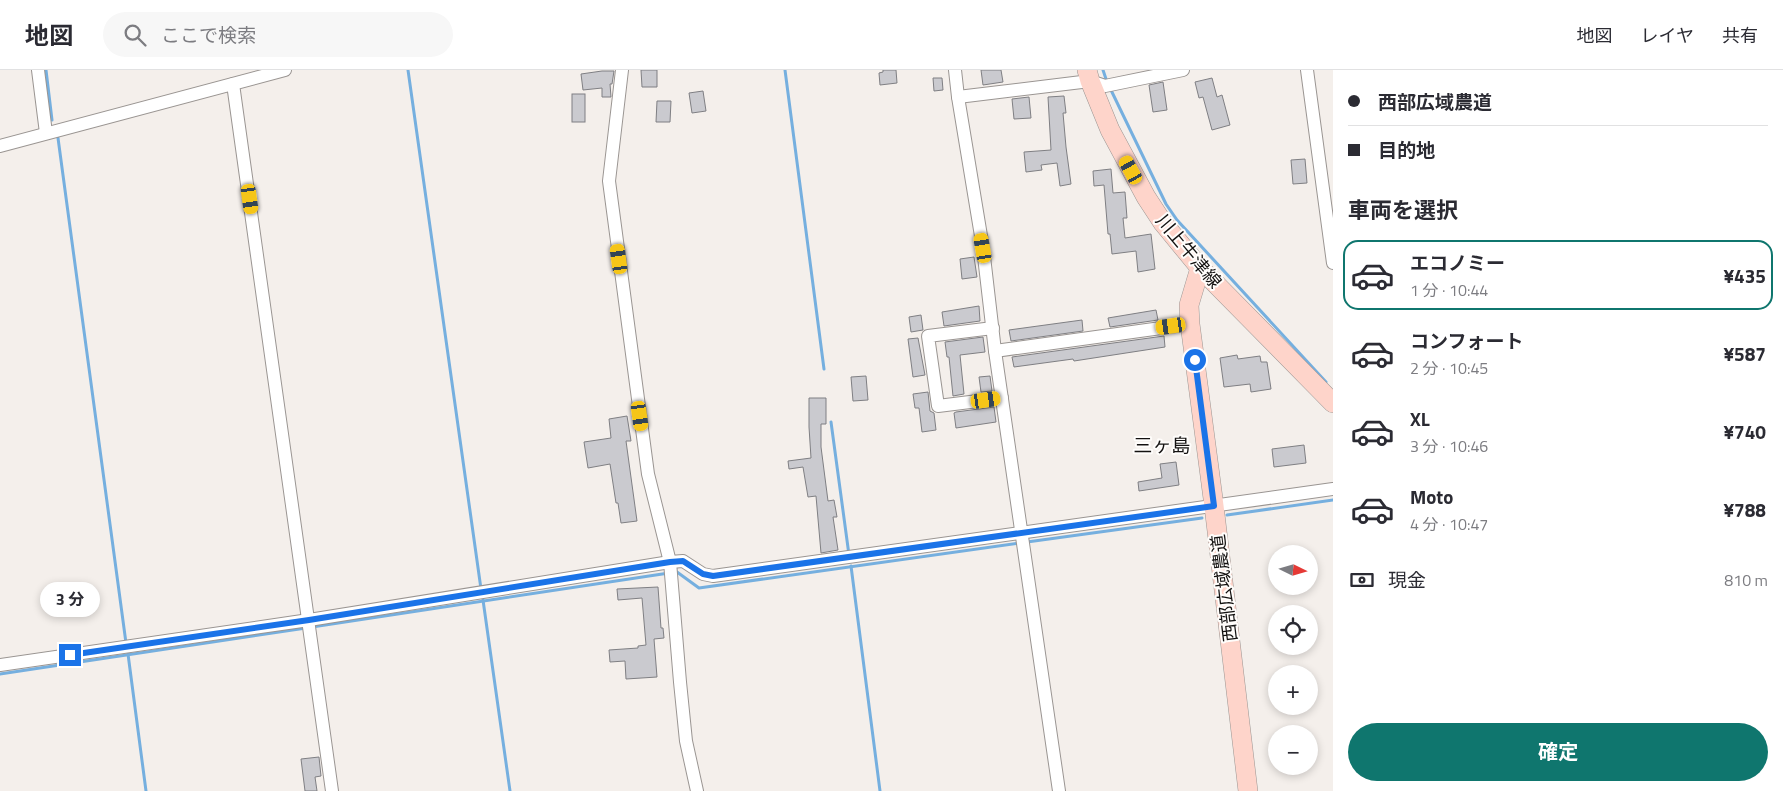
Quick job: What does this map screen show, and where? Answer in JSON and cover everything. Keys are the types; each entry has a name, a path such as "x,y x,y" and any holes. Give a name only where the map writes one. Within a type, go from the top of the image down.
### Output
{"street":[{"path":"38,70 46,133"},
{"path":"0,146 285,70"},
{"path":"622,70 609,181 648,474 670,562 686,741 698,791"},
{"path":"955,70 983,248 995,351 1059,791"},
{"path":"958,96 1183,70"},
{"path":"1307,70 1333,263"},
{"name":"川上牛津線","path":"1099,80 1110,130 1146,197 1163,223 1200,268 1333,403"},
{"path":"234,84 332,791"},
{"name":"西部広域農道","path":"1200,268 1189,305 1190,324 1248,791"},
{"path":"995,351 1190,324"},
{"path":"993,328 928,336 938,406 1002,398"},
{"path":"0,665 127,646 310,626 482,592 670,562 683,561 703,574 713,576 1333,489"}],"building":[{"path":"641,70 657,70 657,87 642,87"},
{"path":"883,70 896,70 897,83 880,85 879,73 883,72"},
{"path":"981,70 1001,70 1003,82 983,85"},
{"path":"614,71 612,84 610,84 611,97 602,97 602,88 583,90 581,74"},
{"path":"933,78 942,78 943,90 934,91"},
{"path":"1212,78 1217,97 1222,95 1230,125 1212,130 1203,97 1199,98 1195,82"},
{"path":"1163,82 1167,110 1153,112 1149,85"},
{"path":"703,91 706,111 692,113 689,93"},
{"path":"572,94 585,94 585,122 572,122"},
{"path":"1064,96 1066,113 1063,113 1071,184 1060,186 1057,163 1041,165 1042,170 1026,172 1024,152 1051,150 1048,97"},
{"path":"1029,97 1031,118 1014,119 1012,99"},
{"path":"657,101 671,101 670,122 656,122"},
{"path":"1305,159 1307,183 1293,184 1291,160"},
{"path":"1111,169 1113,193 1125,192 1127,218 1123,218 1125,238 1151,234 1155,269 1138,272 1136,251 1112,254 1110,234 1108,234 1104,185 1094,186 1093,171"},
{"path":"974,257 977,277 962,279 960,259"},
{"path":"979,306 980,321 944,326 942,312"},
{"path":"1156,310 1158,320 1110,327 1108,318"},
{"path":"921,315 923,330 911,332 909,317"},
{"path":"1082,320 1083,331 1011,341 1009,330"},
{"path":"1164,336 1165,347 1074,361 1073,359 1014,367 1012,357"},
{"path":"983,337 985,352 960,355 964,394 953,396 949,357 947,357 945,342"},
{"path":"918,338 925,375 913,377 908,339"},
{"path":"1237,355 1238,359 1260,356 1261,362 1267,362 1271,389 1251,392 1250,384 1224,387 1220,358"},
{"path":"866,376 868,400 853,401 851,377"},
{"path":"990,376 992,391 981,392 979,377"},
{"path":"928,392 930,411 934,413 936,430 922,432 919,408 915,408 913,394"},
{"path":"809,398 826,398 826,424 821,424 821,447 828,501 834,500 837,517 833,517 838,550 821,553 816,496 808,497 803,467 789,469 788,461 811,458"},
{"path":"994,407 996,422 956,428 954,413"},
{"path":"627,416 631,441 626,441 637,521 621,523 610,464 588,468 584,442 611,438 609,419"},
{"path":"1304,445 1306,463 1274,467 1272,449"},
{"path":"1176,462 1179,485 1139,491 1138,482 1162,478 1160,464"},
{"path":"658,587 661,628 663,628 664,638 654,639 657,677 626,679 625,661 610,662 609,650 638,648 638,646 646,645 642,598 618,600 617,589"},
{"path":"319,757 321,776 315,777 317,791 305,791 301,759"}],"waterway":[{"path":"46,70 52,120"},
{"path":"408,70 481,589"},
{"path":"785,70 824,369"},
{"path":"1103,70 1107,82"},
{"path":"1110,88 1166,204 1177,220 1326,382"},
{"path":"58,138 126,643"},
{"path":"831,422 849,555"},
{"path":"1227,515 1333,500"},
{"path":"1027,542 1202,518"},
{"path":"675,572 699,588 1020,543"},
{"path":"851,566 880,791"},
{"path":"312,627 669,573"},
{"path":"483,600 510,791"},
{"path":"0,674 306,628"},
{"path":"128,654 146,791"}],"district":[{"name":"三ヶ島","path":"1162,444"}],"route":[{"path":"70,655 309,620 670,562 683,561 703,574 713,576 1214,506 1195,360"}]}
